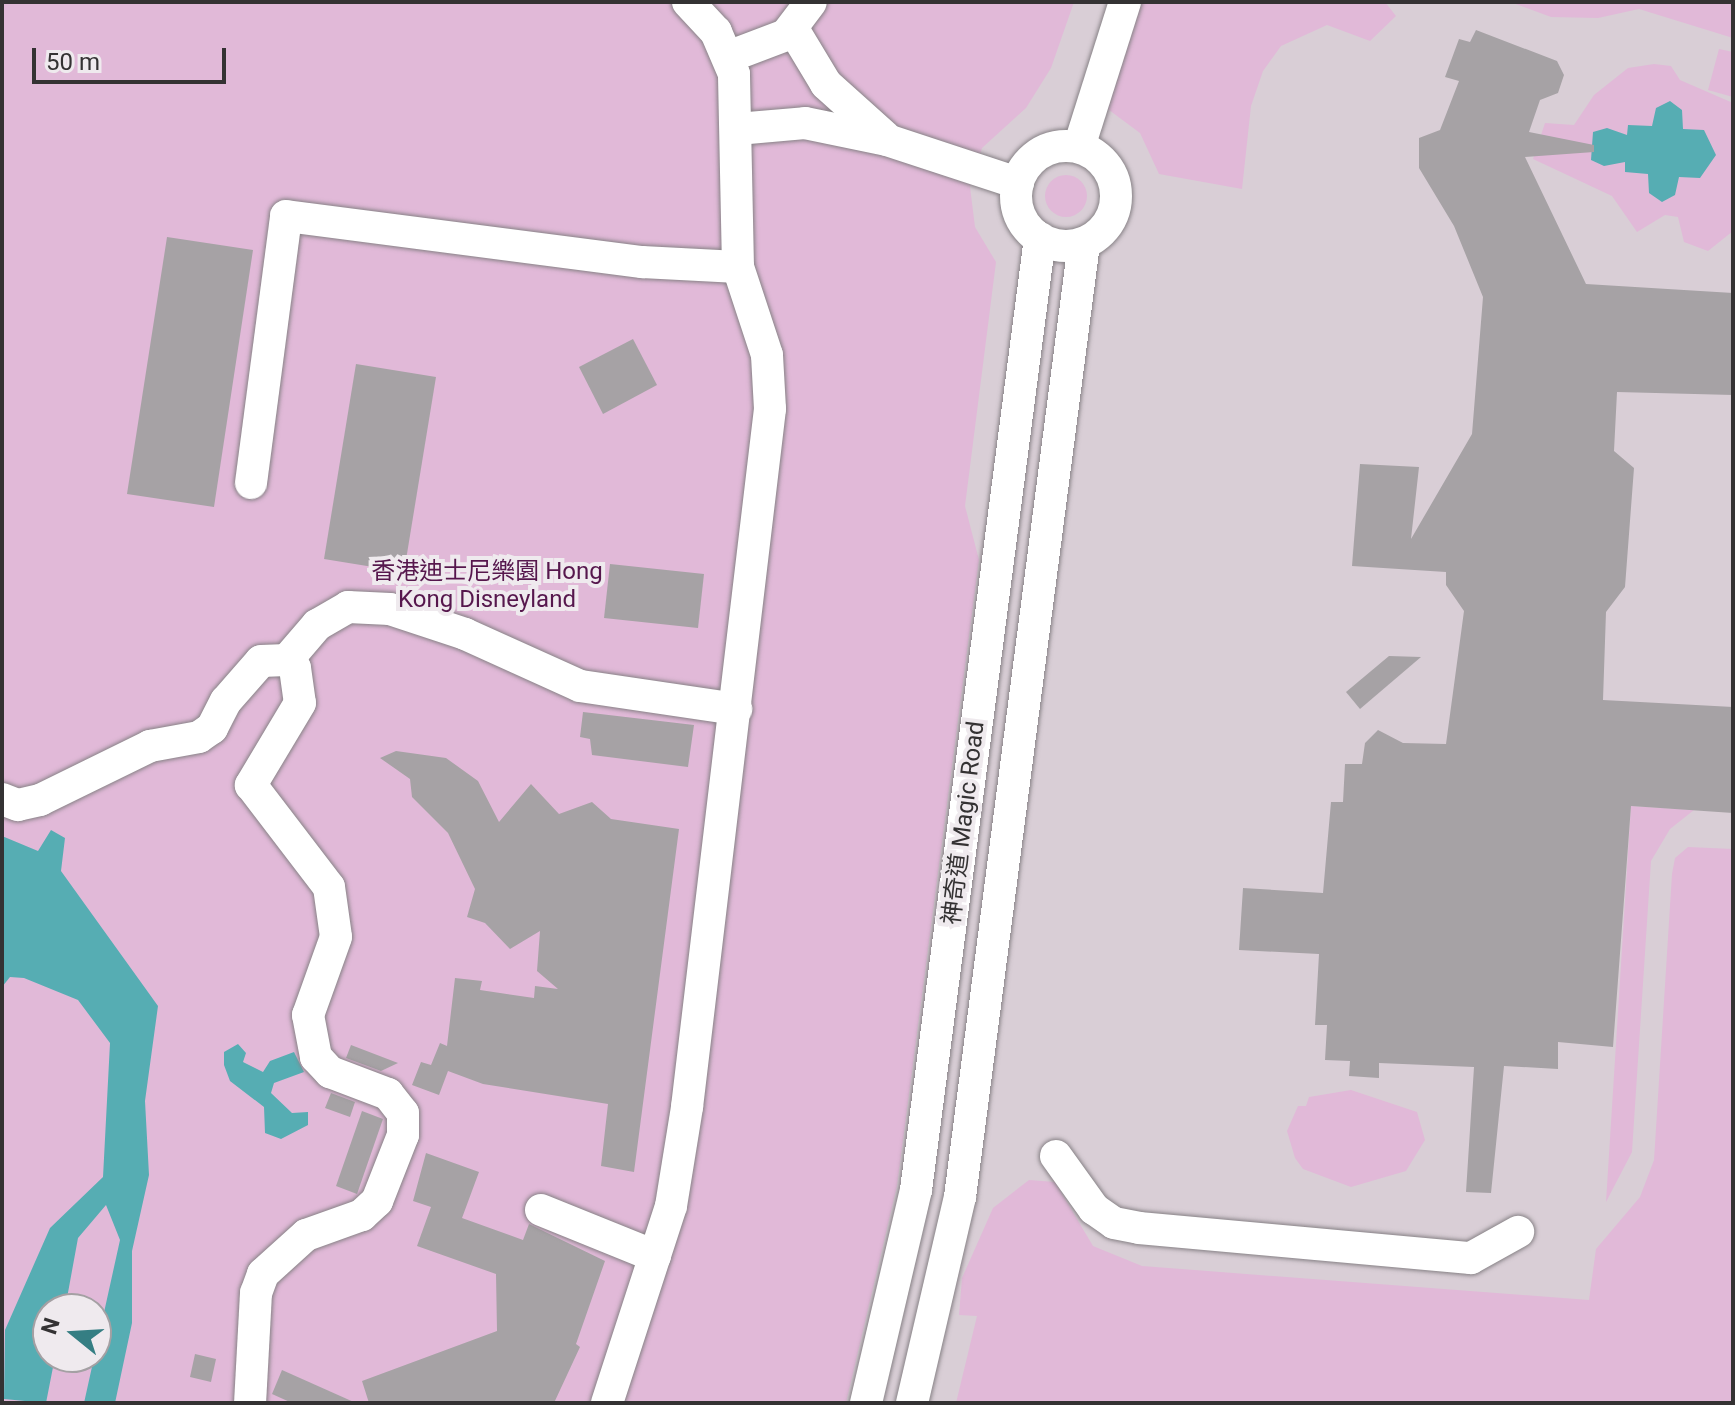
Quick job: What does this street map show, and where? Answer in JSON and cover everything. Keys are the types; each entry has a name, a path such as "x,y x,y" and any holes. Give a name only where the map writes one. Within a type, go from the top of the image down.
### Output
{"street":[{"path":"607,1403 671,1206 687,1107 770,409 767,355 738,267 737,129 728,57 708,20 688,2"},
{"path":"728,57 793,29 811,2"},
{"path":"1079,147 1125,2"},
{"path":"793,29 826,84 887,140"},
{"path":"737,129 786,121 887,140 1018,183"},
{"path":"1079,147 1104,163 1116,190 1108,222 1084,243 1057,245 1040,238 1020,215 1018,183 1041,152 1079,147"},
{"path":"251,483 286,216 642,262 738,267"},
{"name":"神奇道 Magic Road","path":"866,1403 918,1174 1040,238"},
{"name":"神奇道 Magic Road","path":"912,1403 960,1197 1084,243"},
{"path":"2,799 18,805 40,800 150,746 199,737 261,661 287,660 317,625 348,607 416,614 580,686 736,709"},
{"path":"250,1403 256,1293 263,1274 306,1235 362,1215 377,1201 403,1135 403,1113 388,1094 330,1072 310,1039 308,1015 336,937 329,887 251,785 300,703 301,685 287,660"},
{"path":"1056,1156 1094,1209 1114,1223 1139,1228 1471,1258 1518,1232"},
{"path":"541,1210 655,1256"}],"shaded area":[{"path":"2,2 1733,2 1733,1403 2,1403"}],"green space":[{"name":"香港迪士尼樂園 Hong Kong Disneyland","path":"2,2 1074,2 1051,68 1026,108 982,148 970,187 975,227 996,262 965,506 979,560 897,1186 846,1403 2,1403"},
{"path":"1110,2 1385,2 1396,16 1370,41 1327,25 1281,46 1263,71 1251,106 1242,189 1159,174 1140,133 1105,107"},
{"path":"1510,2 1733,2 1733,38 1639,9 1598,18 1551,17"},
{"path":"1719,49 1733,52 1733,97 1708,90"},
{"path":"1654,64 1671,66 1680,80 1733,103 1733,231 1708,251 1684,242 1678,217 1665,215 1637,232 1612,196 1533,159 1545,123 1574,125 1594,95 1628,68"},
{"path":"1066,175 1081,181 1087,196 1081,211 1066,217 1051,211 1045,196 1051,181"},
{"path":"1631,806 1694,810 1670,829 1651,861 1632,1152 1606,1202"},
{"path":"1688,847 1733,849 1733,1403 956,1403 977,1316 959,1315 962,1278 993,1208 1029,1180 1055,1182 1093,1246 1142,1266 1589,1300 1596,1249 1640,1197 1654,1160 1672,874 1675,858"},
{"path":"1351,1090 1417,1112 1425,1140 1406,1171 1351,1187 1303,1169 1295,1158 1287,1131 1298,1106 1306,1106 1309,1097"}],"water":[{"path":"1670,101 1682,110 1683,129 1704,130 1716,155 1700,178 1679,177 1675,195 1662,202 1649,193 1648,174 1625,172 1625,162 1604,166 1591,160 1593,132 1607,128 1627,135 1628,125 1652,126 1656,108"},
{"path":"51,830 65,838 61,871 158,1006 145,1101 149,1175 132,1251 132,1323 115,1403 84,1403 91,1373 112,1373 112,1293 108,1293 120,1240 106,1205 78,1238 68,1293 32,1293 32,1373 52,1373 46,1403 4,1399 5,1330 50,1228 103,1177 110,1043 78,1000 24,978 10,977 2,987 2,836 38,851"},
{"path":"238,1044 246,1053 243,1062 263,1072 270,1061 294,1052 304,1072 274,1083 271,1093 292,1113 308,1112 308,1125 281,1139 265,1133 264,1107 230,1081 224,1065 224,1052"}],"building":[{"path":"1476,30 1557,61 1564,75 1558,93 1540,100 1529,132 1594,145 1594,152 1525,157 1586,284 1733,293 1733,395 1617,392 1614,451 1634,468 1625,587 1606,612 1603,700 1733,707 1733,813 1631,806 1613,1047 1558,1042 1558,1069 1504,1066 1491,1193 1466,1192 1474,1067 1379,1063 1379,1078 1349,1076 1350,1061 1325,1060 1327,1025 1315,1025 1319,954 1239,950 1243,888 1323,893 1331,802 1343,802 1345,764 1362,764 1365,743 1378,730 1403,743 1446,744 1464,611 1446,585 1446,572 1352,566 1360,464 1419,467 1411,539 1472,434 1483,297 1454,226 1419,168 1419,138 1440,130 1459,81 1445,77 1459,39 1470,42"},
{"path":"167,237 253,250 214,507 127,494"},
{"path":"633,339 657,385 603,414 579,367"},
{"path":"356,364 436,377 404,572 324,559"},
{"path":"610,564 704,574 698,628 604,618"},
{"path":"1389,656 1421,657 1360,709 1346,692"},
{"path":"583,712 694,725 688,767 592,755 590,739 580,737"},
{"path":"396,751 446,758 478,781 499,822 531,784 559,814 592,802 611,819 679,829 634,1172 601,1166 608,1104 483,1084 448,1071 439,1095 412,1085 421,1062 431,1065 440,1043 447,1046 455,978 482,981 480,990 534,998 535,986 558,989 537,971 540,931 510,949 485,923 467,917 475,889 448,833 412,797 410,779 380,758"},
{"path":"351,1045 398,1063 381,1071 346,1058"},
{"path":"331,1093 355,1102 350,1117 325,1108"},
{"path":"362,1111 383,1119 357,1194 336,1186"},
{"path":"426,1153 479,1172 462,1218 523,1240 529,1224 605,1261 576,1344 580,1347 554,1403 369,1403 362,1381 497,1331 496,1274 417,1246 431,1207 413,1201"},
{"path":"195,1354 216,1359 211,1382 190,1377"},
{"path":"282,1370 356,1403 292,1403 272,1394"}]}
